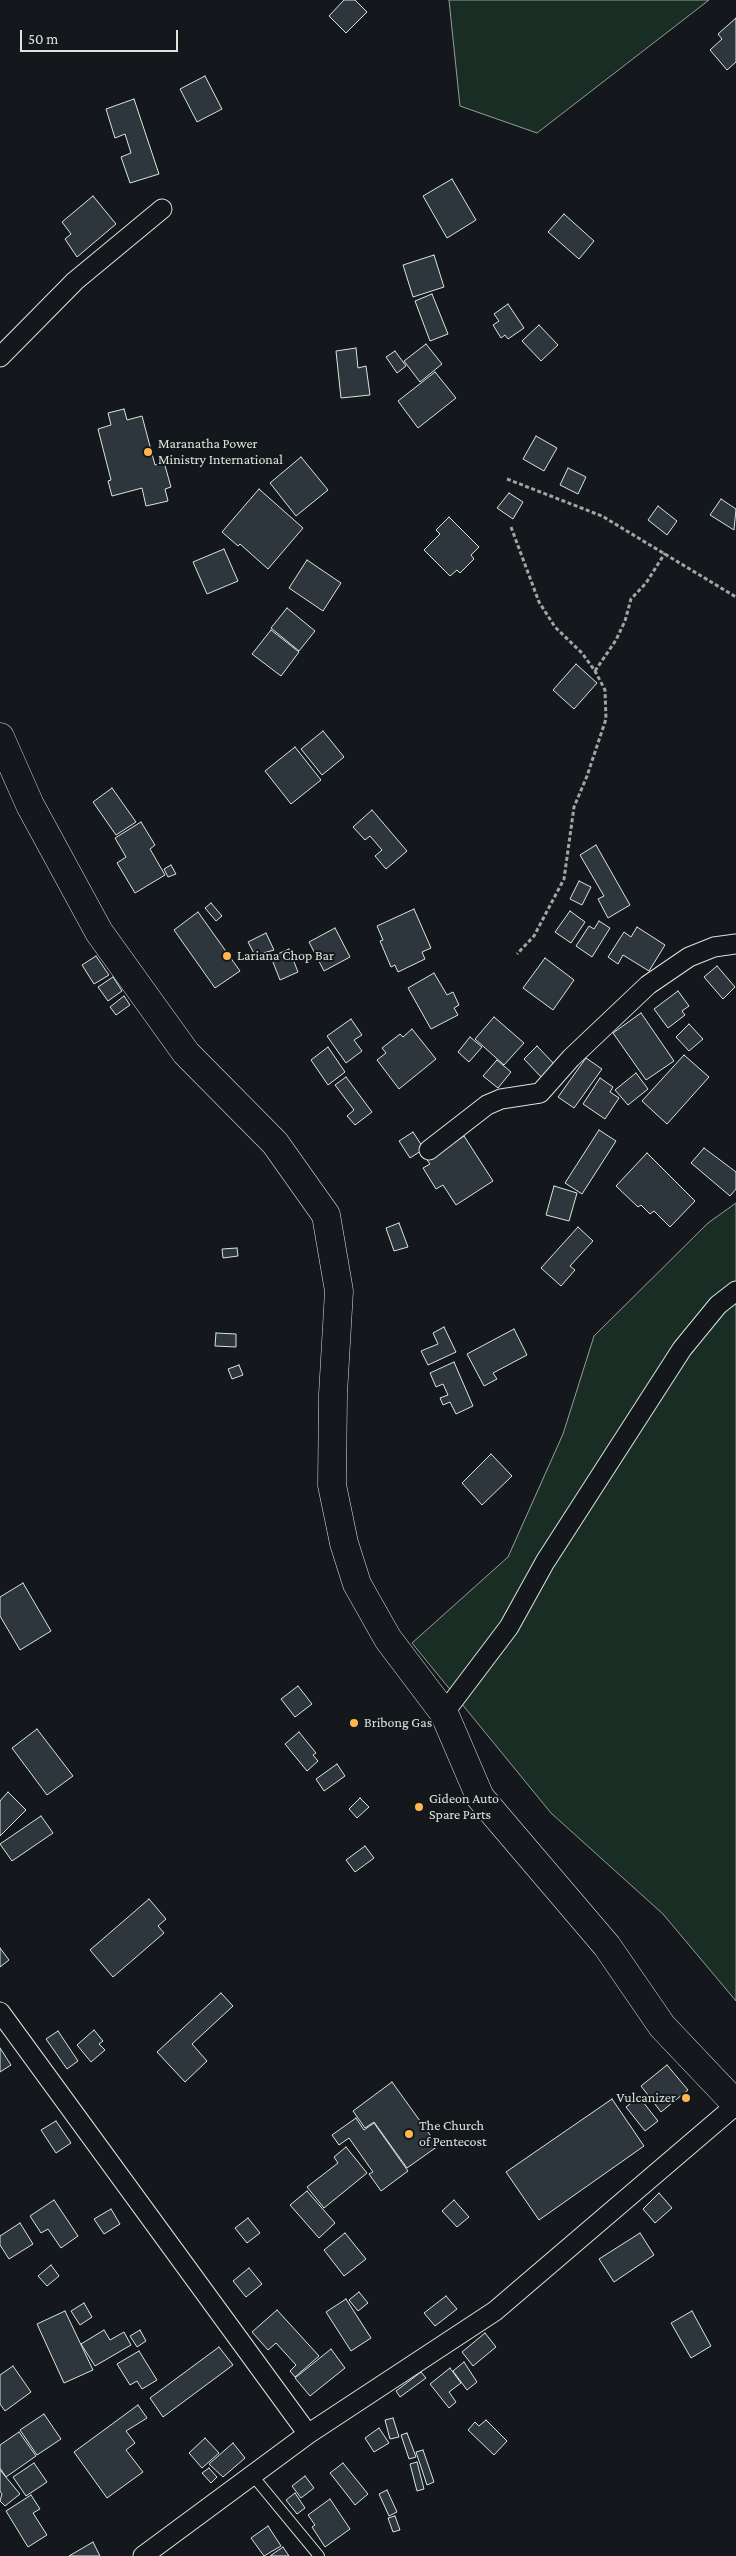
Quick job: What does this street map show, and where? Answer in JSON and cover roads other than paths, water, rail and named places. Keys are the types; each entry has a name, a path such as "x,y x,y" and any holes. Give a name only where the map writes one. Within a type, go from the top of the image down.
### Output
{"main road":[{"path":"0,737 30,805 99,932 186,1053 275,1143 326,1215 340,1291 333,1394 332,1485 344,1543 357,1584 388,1638 444,1713 480,1798 607,1946 662,2026 736,2104"}],"street":[{"path":"0,357 75,281 162,210"},
{"path":"429,1150 487,1104 501,1099 540,1093 571,1058 648,985 689,957 714,947 736,944"},
{"path":"444,1713 509,1627 545,1562 682,1349 718,1305 736,1292"},
{"path":"0,2012 308,2434"},
{"path":"143,2556 308,2434 495,2311 736,2104"}],"lane":[{"path":"253,2476 318,2556"}],"place":[{"name":"Maranatha Power Ministry International","path":"148,452"},
{"name":"Lariana Chop Bar","path":"227,956"},
{"name":"Bribong Gas","path":"354,1723"},
{"name":"Gideon Auto Spare Parts","path":"419,1807"},
{"name":"Vulcanizer","path":"686,2098"},
{"name":"The Church of Pentecost","path":"409,2134"}]}
